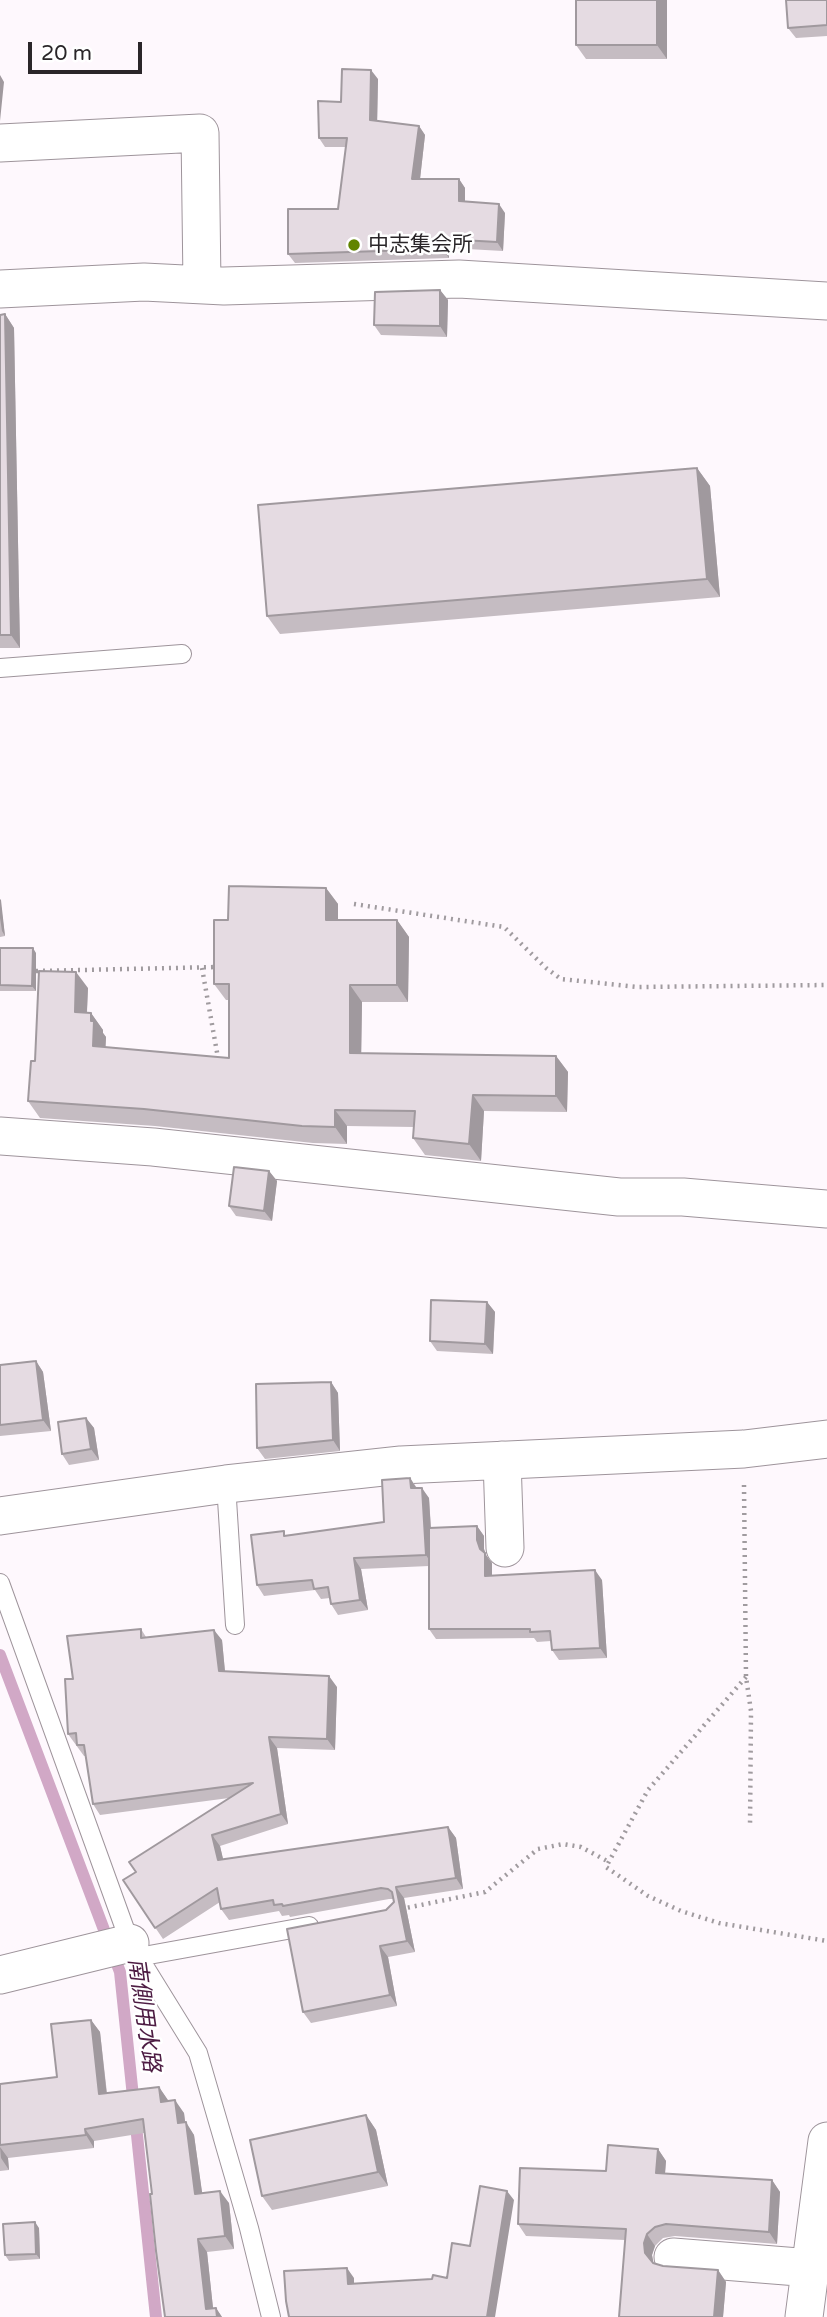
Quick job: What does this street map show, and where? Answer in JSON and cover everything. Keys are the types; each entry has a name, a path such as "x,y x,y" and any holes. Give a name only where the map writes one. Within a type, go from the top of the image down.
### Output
{"street":[{"path":"0,143 200,133 202,284"},
{"path":"0,289 144,282 224,286 459,279 827,301"},
{"path":"0,1136 153,1147 619,1197 683,1197 827,1209"},
{"path":"0,1516 226,1484 401,1465 744,1449 827,1439"},
{"path":"502,1460 505,1548"},
{"path":"0,1975 134,1950"},
{"path":"804,2317 826,2158"},
{"path":"673,2257 811,2268"}],"lane":[{"path":"0,668 182,654"},
{"path":"226,1484 236,1625"},
{"path":"0,1583 134,1950 198,2053 249,2228 271,2317"},
{"path":"134,1950 325,1923"}],"path":[{"path":"354,904 504,927 561,979 638,987 827,985"},
{"path":"36,971 222,967"},
{"path":"202,968 218,1058"},
{"path":"744,1449 746,1677 751,1711 750,1826"},
{"path":"746,1677 648,1790 606,1867 648,1896 681,1911 719,1923 827,1941"},
{"path":"391,1910 485,1892 538,1849 572,1845 609,1862"}],"building":[{"path":"576,0 657,0 657,45 576,45"},
{"path":"786,0 827,0 827,25 788,28"},
{"path":"342,69 371,70 370,120 419,126 412,179 459,179 459,201 499,204 497,242 443,239 442,249 288,254 288,209 338,209 347,138 319,138 318,101 341,102"},
{"path":"440,290 440,326 374,325 375,292"},
{"path":"5,314 11,635 0,635 0,315"},
{"path":"697,468 707,579 267,616 258,505"},
{"path":"229,886 326,888 326,920 397,920 397,985 350,985 350,1053 556,1056 556,1096 473,1095 469,1144 413,1138 415,1111 335,1110 335,1127 28,1101 31,1061 35,1061 39,971 76,972 75,1012 91,1013 91,1021 94,1021 93,1046 229,1058 229,984 214,984 214,920 228,920"},
{"path":"0,948 33,948 32,986 0,985"},
{"path":"234,1167 269,1171 264,1211 229,1206"},
{"path":"431,1300 487,1302 485,1344 430,1341"},
{"path":"36,1361 43,1420 0,1425 0,1365"},
{"path":"331,1382 333,1440 257,1448 256,1384"},
{"path":"86,1418 91,1449 62,1454 58,1422"},
{"path":"410,1478 411,1488 422,1488 426,1555 354,1558 360,1600 331,1604 328,1587 314,1589 312,1580 257,1585 251,1535 284,1531 284,1536 384,1522 382,1480"},
{"path":"477,1526 477,1540 480,1549 485,1553 485,1576 595,1570 600,1648 552,1650 550,1631 429,1629 429,1528"},
{"path":"141,1629 141,1638 214,1630 219,1671 329,1676 327,1739 269,1737 281,1814 212,1835 218,1860 448,1827 456,1878 396,1887 407,1941 380,1946 390,1995 303,2012 287,1929 386,1910 394,1902 392,1892 388,1889 381,1888 283,1906 274,1905 273,1900 221,1909 217,1888 155,1928 123,1880 136,1872 129,1862 253,1783 93,1804 84,1745 77,1745 76,1733 68,1734 65,1679 73,1679 67,1636"},
{"path":"91,2020 99,2094 159,2087 161,2102 175,2100 178,2123 186,2122 195,2194 220,2191 225,2236 198,2239 206,2309 216,2308 217,2317 165,2317 143,2119 85,2129 86,2135 0,2145 0,2084 57,2077 51,2024"},
{"path":"366,2115 378,2172 262,2196 250,2140"},
{"path":"608,2145 658,2149 656,2173 772,2180 769,2232 666,2224 655,2227 647,2234 645,2253 653,2263 718,2270 714,2317 619,2317 626,2229 518,2224 520,2168 606,2171"},
{"path":"480,2186 507,2191 487,2317 289,2317 284,2271 347,2268 348,2284 432,2279 433,2275 447,2278 452,2243 470,2246"},
{"path":"35,2222 36,2254 5,2255 3,2224"}],"waterway":[{"name":"南側用水路","path":"0,1655 120,1972 156,2317"}],"place":[{"name":"中志集会所","path":"354,245"}]}
